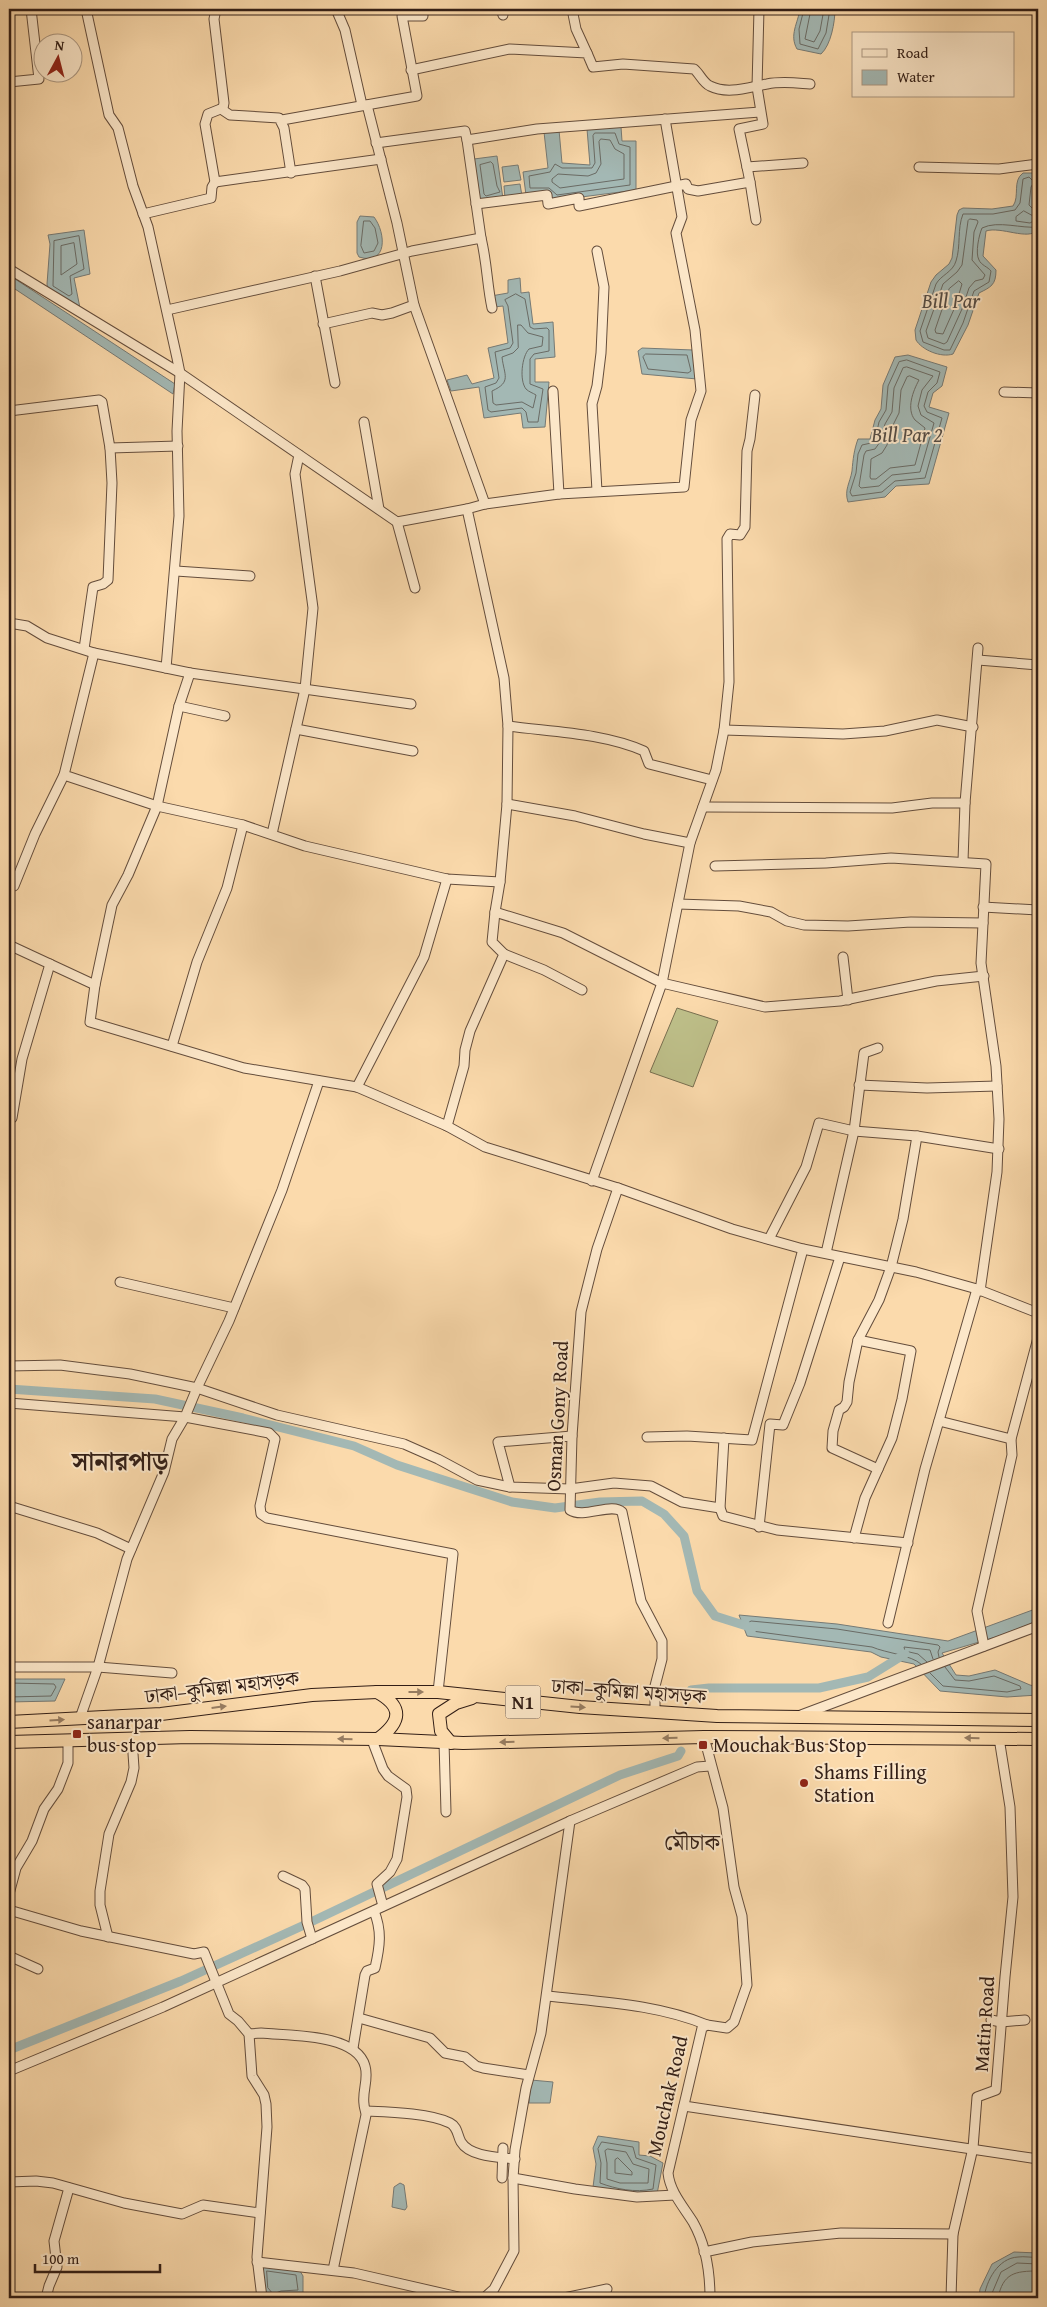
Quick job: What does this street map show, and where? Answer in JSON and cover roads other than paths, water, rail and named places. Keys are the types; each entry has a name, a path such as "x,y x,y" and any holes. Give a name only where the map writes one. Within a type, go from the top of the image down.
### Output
{"highway":[{"name":"ঢাকা–কুমিল্লা মহাসড়ক","path":"9,1722 161,1714 312,1695 377,1692 438,1692 580,1707 717,1716 1038,1720"},
{"path":"375,1739 387,1732 395,1723 396,1717 396,1710 392,1702 377,1692"},
{"path":"448,1742 442,1731 439,1714 456,1703 476,1697"},
{"name":"ঢাকা–কুমিল্লা মহাসড়ক","path":"9,1742 278,1737 448,1742 704,1737 1038,1738"}],"street":[{"path":"9,82 38,79 31,9"},
{"path":"86,9 109,115 118,128 132,186 143,214 156,258 180,373 179,516 176,571 166,668"},
{"path":"143,214 211,198 212,187 215,182 205,124 208,114 221,109 224,103 214,19 216,9"},
{"path":"336,9 345,30 364,105 381,159 414,305 485,504"},
{"path":"221,109 230,115 274,116 282,120 417,96 402,16 423,16 422,9"},
{"path":"572,9 576,29 593,67 623,64 694,69 710,86 745,90 785,82 810,84"},
{"path":"756,220 748,167 739,129 763,124 757,87 759,9"},
{"path":"411,70 510,49 587,53"},
{"path":"467,140 537,129 760,112"},
{"path":"397,522 485,504 558,494 684,487 691,420 701,391 695,330 676,233 682,217 665,119"},
{"path":"282,120 291,173"},
{"path":"376,143 465,131 481,238 487,264 488,291 492,308"},
{"path":"215,182 291,173 381,159"},
{"path":"748,167 803,162"},
{"path":"919,167 999,169 1038,164"},
{"path":"476,204 547,195 548,204 578,198 579,206 676,185 686,184 688,189 698,191 750,182"},
{"path":"167,310 404,254 481,238"},
{"path":"597,491 592,404 595,396 601,353 604,287 598,251"},
{"path":"9,269 180,373 397,522 415,588"},
{"path":"315,276 335,383"},
{"path":"323,324 372,313 387,314 414,305"},
{"path":"553,391 558,494"},
{"path":"1004,392 1038,393"},
{"path":"592,1181 662,983 690,843 712,780 724,730 729,672 727,539 730,534 740,535 744,527 747,451 755,395"},
{"path":"9,411 99,400 102,402 110,448 112,483 108,580 103,584 93,587 84,649"},
{"path":"364,422 379,509"},
{"path":"110,448 178,446"},
{"path":"272,834 305,689 313,608 296,474 299,455"},
{"path":"467,509 504,678 508,726 507,804 492,942 504,954 544,970 582,990"},
{"path":"176,571 250,576"},
{"path":"9,623 27,626 47,638 94,653 190,673 410,704"},
{"path":"963,861 965,803 973,727 978,648"},
{"path":"14,886 35,834 64,775 94,653"},
{"path":"978,660 1038,664"},
{"path":"190,673 179,706 156,806 128,875 112,905 95,985 90,1022 244,1068 357,1087 447,1126 486,1147 618,1188 732,1229 803,1249 891,1267 979,1290 1038,1313"},
{"path":"179,706 225,716"},
{"path":"724,730 843,734 885,731 937,720 973,727"},
{"path":"508,726 595,738 633,746 644,751 649,764 712,780"},
{"path":"296,729 413,751"},
{"path":"64,775 156,806 243,825 305,846 447,879 500,882"},
{"path":"703,807 892,808 932,803 965,803"},
{"path":"507,804 575,816 644,834 690,843"},
{"path":"172,1046 198,962 227,888 243,825"},
{"path":"715,866 826,863 891,858 963,861 986,864 981,963 997,1086 999,1148 979,1290 940,1421 888,1623"},
{"path":"357,1087 424,957 447,879"},
{"path":"678,904 739,906 770,912 787,921 804,924 848,926 911,922 983,923"},
{"path":"983,907 1038,910"},
{"path":"494,912 564,933 662,983 765,1007 848,1000 936,981 984,976"},
{"path":"9,945 95,985"},
{"path":"447,1126 464,1066 465,1050 470,1031 504,954"},
{"path":"843,957 848,1000"},
{"path":"12,1118 22,1059 50,964"},
{"path":"826,1253 854,1131 864,1053 878,1048"},
{"path":"80,1718 98,1667 119,1582 164,1472 172,1439 185,1417 234,1308 282,1190 319,1080"},
{"path":"859,1085 927,1088 997,1086"},
{"path":"769,1239 806,1167 819,1123 854,1131 917,1136 999,1148"},
{"path":"878,1469 832,1448 836,1415 847,1402 848,1382 858,1340 879,1300 891,1267 903,1219 917,1136"},
{"name":"Osman Gony Road","path":"618,1188 597,1249 581,1312 572,1436 570,1510 576,1513 615,1508 622,1512 641,1600 662,1641 662,1659 655,1686 655,1711"},
{"path":"647,1437 752,1440 803,1249"},
{"path":"759,1527 770,1424 784,1425 800,1383 840,1257"},
{"path":"120,1282 234,1308"},
{"path":"984,1644 977,1610 1012,1455 1011,1439 1038,1338"},
{"path":"854,1538 864,1498 892,1438 911,1351 858,1340"},
{"path":"9,1366 60,1365 130,1374 197,1388 277,1415 404,1444 438,1459 477,1480 510,1487 570,1490 614,1483 651,1486 682,1502 720,1508"},
{"path":"9,1403 185,1417 269,1432 275,1438 260,1506 261,1514 267,1518 453,1554 438,1692"},
{"path":"940,1421 1011,1439"},
{"path":"510,1487 498,1442 572,1436"},
{"path":"724,1438 720,1508 724,1516 759,1527 777,1530 908,1543"},
{"path":"9,1506 97,1533 131,1549"},
{"path":"791,1718 963,1655 984,1644 1038,1626"},
{"path":"9,1667 98,1667 172,1673"},
{"path":"9,2071 216,1979 310,1930 374,1911 570,1821 697,1767 710,1766 704,1737"},
{"name":"Matin Road","path":"951,2298 953,2234 973,2148 977,2097 996,2090 1013,1897 1010,1807 999,1738"},
{"path":"108,1937 100,1905 100,1891 108,1834 131,1782 134,1768 132,1739"},
{"path":"375,1739 383,1769 388,1776 402,1784 406,1789 407,1797 398,1859 390,1872 376,1884 384,1906"},
{"path":"9,1894 16,1868 32,1841 44,1809 58,1789 68,1763 68,1742"},
{"path":"446,1812 448,1742"},
{"name":"Mouchak Road","path":"710,1766 723,1808 734,1887 742,1916 747,1985 734,2022 727,2028 707,2025 702,2028 696,2044 684,2106 668,2164 669,2181 675,2195 693,2222 709,2266 710,2298"},
{"path":"484,2298 494,2290 514,2252 513,2178 515,2159 529,2075 535,2060 547,1996 570,1821"},
{"path":"282,1876 302,1885 305,1889 310,1930"},
{"path":"9,1910 108,1937 194,1954 204,1952 229,2014 249,2034 252,2076 264,2095 267,2114 257,2262 262,2298"},
{"path":"353,2048 364,1975 367,1970 375,1968 377,1962 380,1928 374,1911"},
{"path":"9,1956 38,1969"},
{"path":"547,1996 625,2004 675,2014 707,2025"},
{"path":"359,2018 430,2038 444,2053 465,2057 476,2066 529,2075"},
{"path":"991,2020 1001,2022 1025,2020"},
{"path":"249,2034 261,2033 339,2042 353,2048 360,2055 365,2065 366,2085 363,2104 366,2111 333,2270"},
{"path":"684,2106 1038,2159"},
{"path":"366,2111 415,2115 450,2123 456,2128 460,2141 465,2147 474,2152 502,2153 515,2159"},
{"path":"502,2153 502,2178"},
{"path":"513,2178 637,2197 675,2195"},
{"path":"9,2182 36,2181 124,2203 182,2214 188,2214 196,2207 203,2205 260,2213"},
{"path":"46,2298 48,2286 57,2267 54,2241 69,2188"},
{"path":"704,2252 752,2242 841,2233 953,2234"},
{"path":"257,2262 333,2270 463,2298"},
{"path":"564,2298 606,2289"}],"water":[{"path":"800,9 835,9 830,39 821,54 797,49 794,34"},
{"path":"621,127 622,141 636,141 636,190 550,201 526,195 523,172 548,168 544,132 559,130 562,163 590,165 587,129"},
{"path":"497,156 503,199 480,202 474,159"},
{"path":"518,165 521,180 504,182 502,167"},
{"name":"Bill Par","path":"1023,173 1033,173 1036,176 1034,202 1038,206 1038,230 1028,234 999,230 986,231 983,256 996,270 994,282 990,287 979,293 968,325 953,354 943,355 927,350 916,340 915,330 931,282 949,264 952,258 959,210 963,208 992,209 1013,206 1018,180"},
{"path":"520,184 522,196 505,198 504,186"},
{"path":"360,216 374,217 381,231 382,246 380,253 368,259 359,257 357,253 357,222"},
{"path":"84,230 90,274 74,278 80,308 48,291 50,244 48,235"},
{"path":"9,275 175,384 173,394 9,285"},
{"path":"520,278 521,293 529,292 533,324 553,322 555,357 535,359 535,382 549,382 545,427 523,428 521,413 484,418 479,387 451,391 447,380 467,375 472,384 494,378 488,348 508,343 503,306 494,307 491,296 508,293 508,280"},
{"path":"642,348 693,350 697,379 642,374 638,351"},
{"name":"Bill Par 2","path":"908,355 947,367 942,386 933,393 929,407 949,413 929,484 896,486 885,497 848,502 847,490 858,439 870,439 875,420 881,409 883,385 895,357"},
{"path":"1038,1608 1038,1621 996,1637 942,1653 956,1675 969,1676 995,1670 1038,1687 1038,1695 1007,1697 940,1691 914,1664 881,1657 871,1652 747,1636 739,1615 837,1624 948,1641"},
{"path":"9,1679 65,1679 55,1701 9,1702"},
{"path":"531,2080 553,2082 550,2103 529,2103"},
{"path":"598,2136 639,2142 639,2155 650,2156 663,2163 657,2194 618,2194 593,2187 596,2164 593,2148"},
{"path":"400,2183 404,2185 407,2207 405,2210 392,2207 394,2187"},
{"path":"1014,2252 1038,2253 1038,2298 979,2298 980,2289 992,2264"},
{"path":"263,2265 300,2271 303,2276 303,2293 298,2296 269,2297 265,2294 261,2273"}],"waterway":[{"path":"9,1389 155,1399 243,1418 354,1446 397,1465 512,1502 555,1508 600,1502 642,1501 664,1514 684,1536 697,1591 715,1616 753,1628"},
{"path":"688,1697 691,1690 709,1688 819,1688 868,1677 905,1654"},
{"path":"9,2050 181,1981 313,1921 620,1775 678,1756 681,1751"}],"place":[{"name":"sanarpar bus stop","path":"77,1734"},
{"name":"Mouchak Bus Stop","path":"703,1745"},
{"name":"Shams Filling Station","path":"804,1783"}],"district":[{"name":"সানারপাড়","path":"120,1461"},
{"name":"মৌচাক","path":"692,1842"}]}
